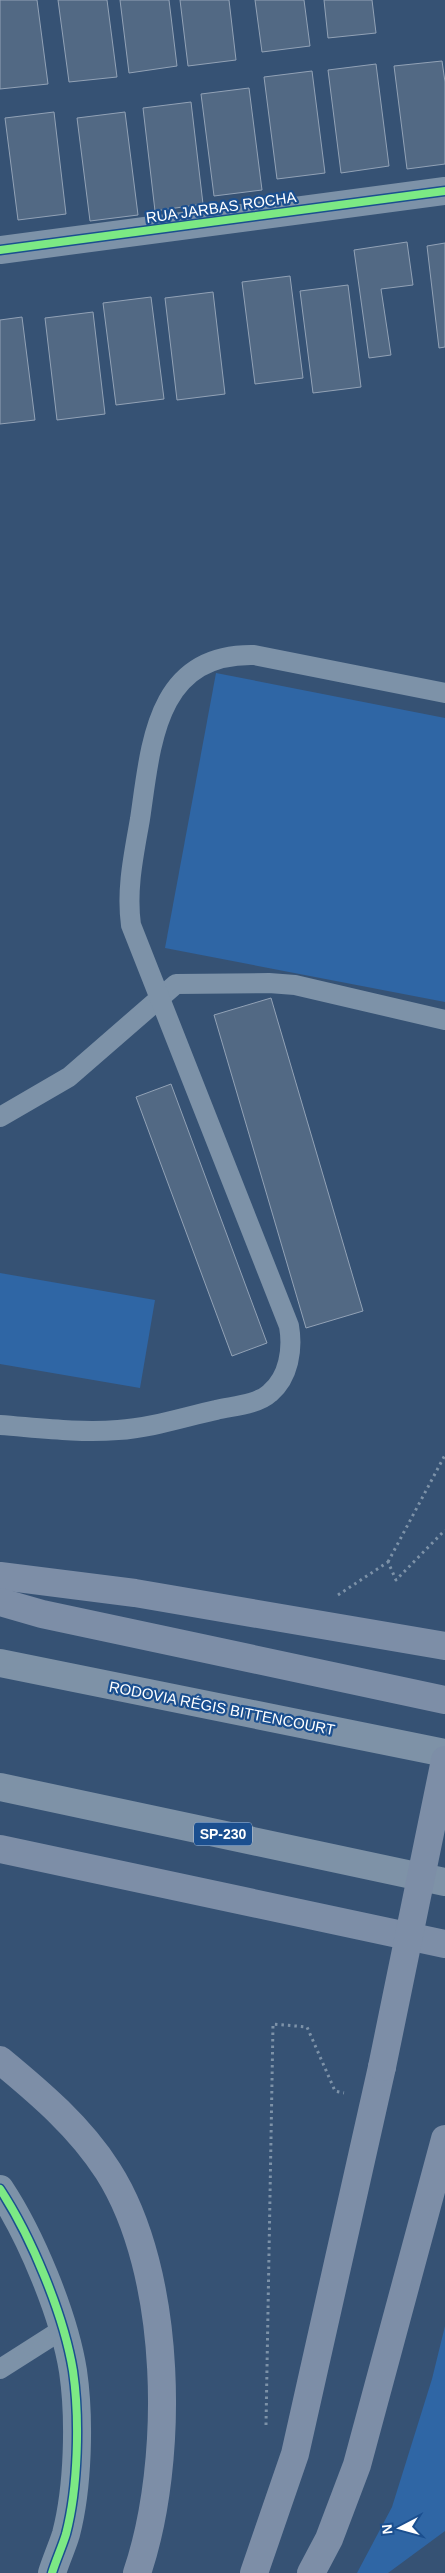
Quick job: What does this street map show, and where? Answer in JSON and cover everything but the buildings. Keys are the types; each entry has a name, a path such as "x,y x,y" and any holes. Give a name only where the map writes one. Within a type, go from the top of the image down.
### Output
{"highway":[{"name":"RODOVIA RÉGIS BITTENCOURT","path":"0,1663 445,1753"},
{"name":"SP-230","path":"0,1788 445,1882"}],"main road":[{"path":"0,1576 135,1593 445,1646"},
{"path":"0,1602 51,1616 445,1700"},
{"path":"254,2573 295,2454 375,2100 445,1760"},
{"path":"0,1849 445,1944"},
{"path":"0,2060 34,2088 81,2134 109,2172 132,2221 148,2270 158,2334 162,2397 158,2480 144,2552 136,2573"},
{"path":"311,2573 329,2539 357,2465 445,2139"}],"street":[{"name":"RUA JARBAS ROCHA","path":"0,250 445,191"},
{"path":"0,2189 31,2245 63,2330 73,2371 76,2410 75,2480 66,2534 52,2573"}],"lane":[{"path":"0,1425 91,1431 120,1430 150,1425 262,1398 276,1386 285,1372 290,1354 289,1326 131,925 128,892 152,736 164,708 181,684 201,666 213,660 240,654 254,655 445,694"},
{"path":"0,1118 69,1077 176,984 268,983 295,986 445,1020"},
{"path":"0,2369 63,2330"}],"path":[{"path":"333,1598 388,1562 445,1455"},
{"path":"388,1562 396,1580 445,1530"},
{"path":"266,2429 273,2024 306,2027 335,2091 375,2100"}],"shaded area":[{"path":"216,673 445,718 445,1002 165,948"},
{"path":"0,1273 155,1300 140,1388 0,1364"},
{"path":"445,2326 445,2531 388,2573 357,2573 392,2507 432,2379"}],"cycle path":[{"path":"0,250 445,191"},
{"path":"0,2189 23,2229 45,2277 69,2349 73,2371 77,2410 77,2453 73,2496 66,2534 52,2573"}]}
